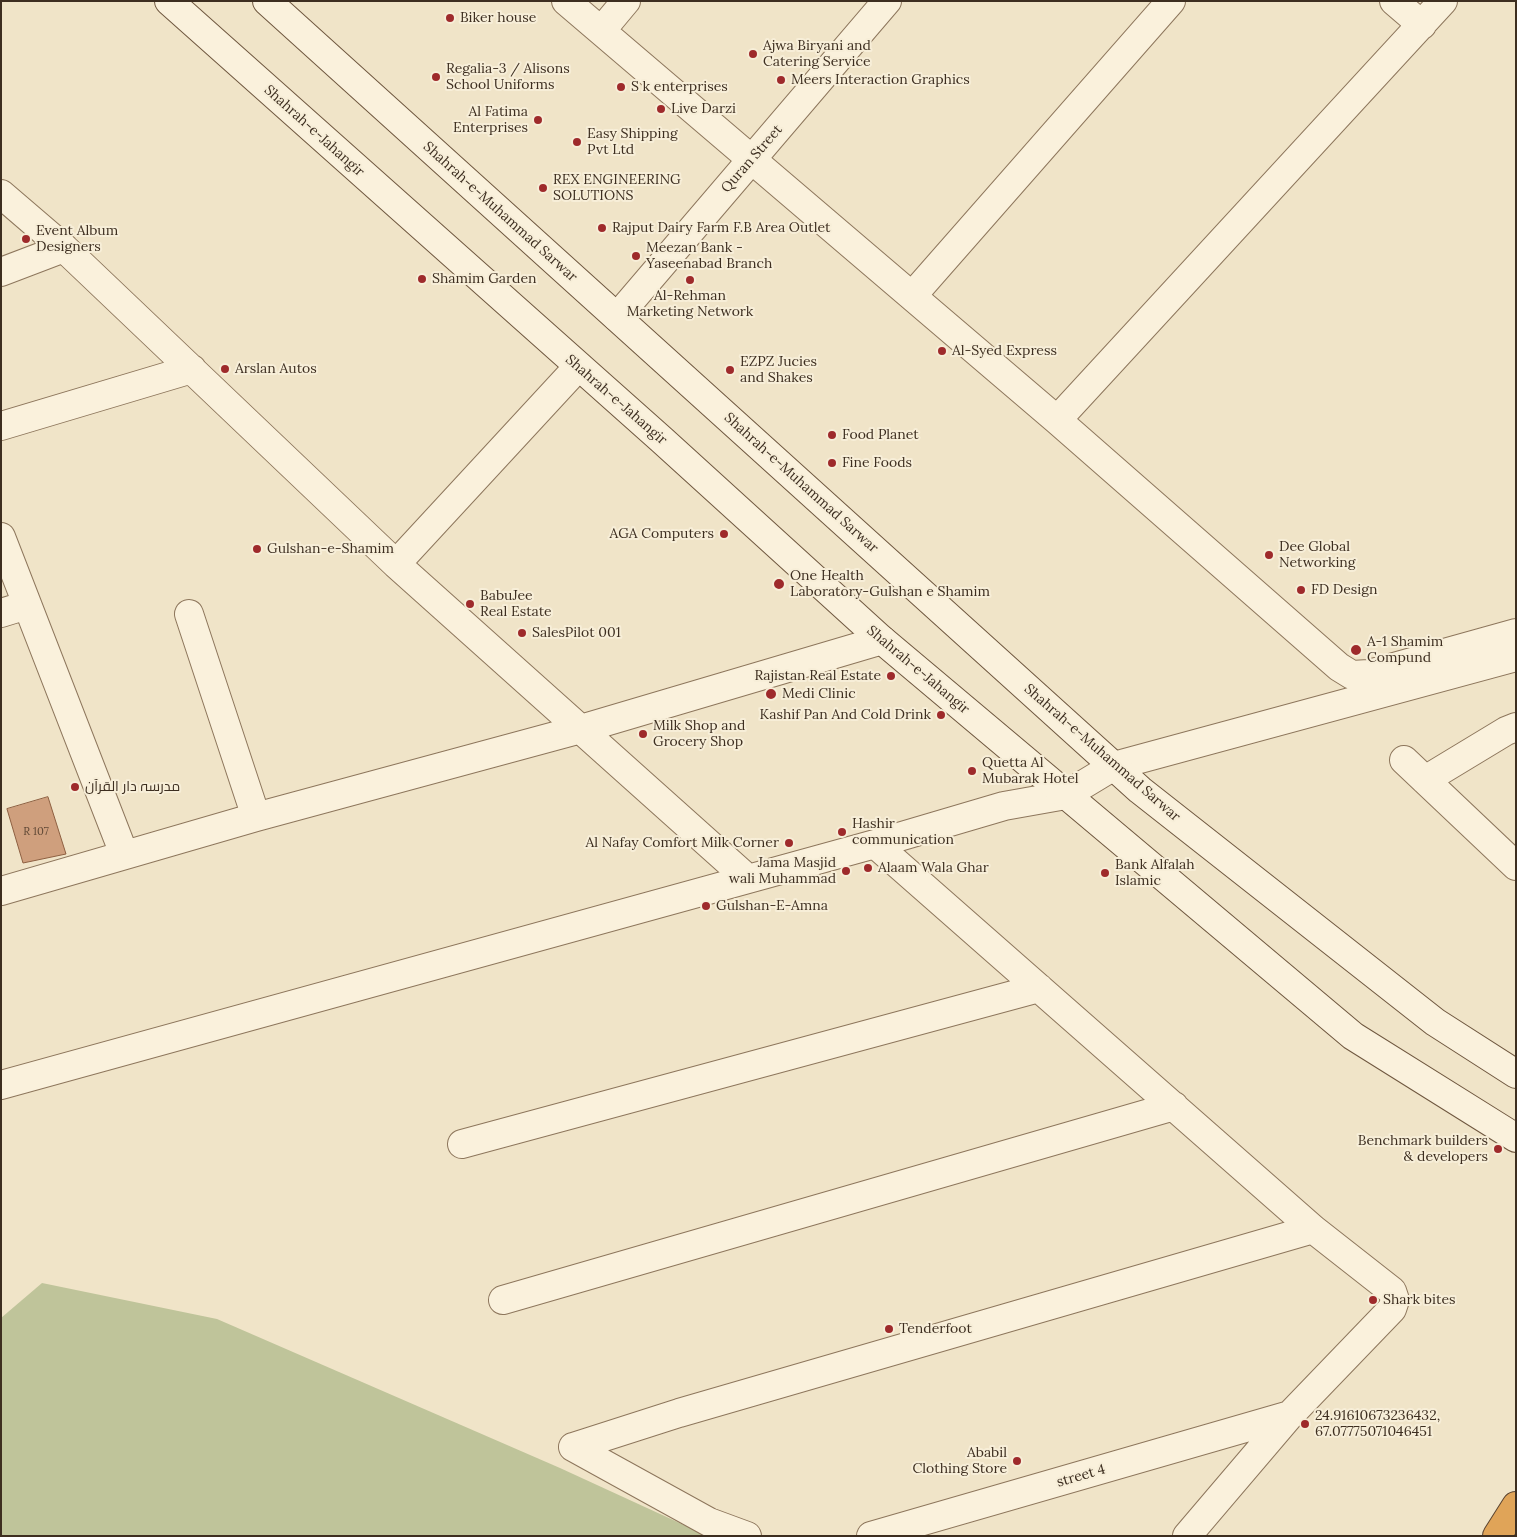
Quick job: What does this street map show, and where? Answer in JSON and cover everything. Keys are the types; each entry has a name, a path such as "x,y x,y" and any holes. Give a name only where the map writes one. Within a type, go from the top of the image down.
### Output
{"highway":[{"path":"1497,1536 1516,1506"}],"street":[{"name":"Shahrah-e-Jahangir","path":"169,1 882,640 1066,795"},
{"name":"Shahrah-e-Muhammad Sarwar","path":"267,1 1140,790 1436,1022 1516,1074"},
{"path":"566,1 1058,420 1339,667 1352,675 1369,674 1516,633"},
{"path":"601,31 626,1"},
{"name":"Quran Street","path":"617,317 887,1"},
{"path":"912,296 1171,1"},
{"path":"1394,1 1422,26"},
{"path":"1058,420 1422,26 1442,1"},
{"path":"1,194 64,248 396,564 748,879"},
{"path":"1,272 64,248"},
{"path":"396,564 578,367"},
{"path":"1,426 192,369"},
{"path":"1,537 14,609 124,854"},
{"path":"188,614 256,817"},
{"path":"1,890 256,817 581,729 882,640"},
{"path":"1,1086 876,844 1004,806 1066,795 1114,766 1516,657"},
{"path":"1425,780 1506,731 1516,727"},
{"path":"1404,760 1516,866"},
{"path":"1066,795 1353,1036 1516,1138"},
{"path":"876,844 1313,1229 1392,1291 1395,1300 1392,1309 1290,1415 1187,1536"},
{"path":"462,1144 1039,988"},
{"path":"503,1300 1174,1106"},
{"path":"747,1536 709,1522 573,1447 679,1412 1313,1229"},
{"name":"street 4","path":"871,1536 1290,1415"}],"green space":[{"path":"42,1283 217,1319 560,1468 708,1536 1,1536 1,1318"}],"building":[{"path":"48,797 66,854 23,863 7,809"}],"place":[{"name":"Biker house","path":"450,18"},
{"name":"Ajwa Biryani and Catering Service","path":"753,54"},
{"name":"Regalia-3 / Alisons School Uniforms","path":"436,77"},
{"name":"Meers Interaction Graphics","path":"781,80"},
{"name":"S k enterprises","path":"621,87"},
{"name":"Live Darzi","path":"661,109"},
{"name":"Al Fatima Enterprises","path":"538,120"},
{"name":"Easy Shipping Pvt Ltd","path":"577,142"},
{"name":"REX ENGINEERING SOLUTIONS","path":"543,188"},
{"name":"Rajput Dairy Farm F.B Area Outlet","path":"602,228"},
{"name":"Event Album Designers","path":"26,239"},
{"name":"Meezan Bank - Yaseenabad Branch","path":"636,256"},
{"name":"Shamim Garden","path":"422,279"},
{"name":"Al-Rehman Marketing Network","path":"690,280"},
{"name":"Al-Syed Express","path":"942,351"},
{"name":"Arslan Autos","path":"225,369"},
{"name":"EZPZ Jucies and Shakes","path":"730,370"},
{"name":"Food Planet","path":"832,435"},
{"name":"Fine Foods","path":"832,463"},
{"name":"AGA Computers","path":"724,534"},
{"name":"Gulshan-e-Shamim","path":"257,549"},
{"name":"Dee Global Networking","path":"1269,555"},
{"name":"One Health Laboratory-Gulshan e Shamim","path":"779,584"},
{"name":"FD Design","path":"1301,590"},
{"name":"BabuJee Real Estate","path":"470,604"},
{"name":"SalesPilot 001","path":"522,633"},
{"name":"A-1 Shamim Compund","path":"1356,650"},
{"name":"Rajistan Real Estate","path":"891,676"},
{"name":"Medi Clinic","path":"771,694"},
{"name":"Kashif Pan And Cold Drink","path":"941,715"},
{"name":"Milk Shop and Grocery Shop","path":"643,734"},
{"name":"Quetta Al Mubarak Hotel","path":"972,771"},
{"name":"مدرسہ دار القرآن","path":"75,787"},
{"name":"Hashir communication","path":"842,832"},
{"name":"Al Nafay Comfort Milk Corner","path":"789,843"},
{"name":"Alaam Wala Ghar","path":"868,868"},
{"name":"Jama Masjid wali Muhammad","path":"846,871"},
{"name":"Bank Alfalah Islamic","path":"1105,873"},
{"name":"Gulshan-E-Amna","path":"706,906"},
{"name":"Benchmark builders & developers","path":"1498,1149"},
{"name":"Shark bites","path":"1373,1300"},
{"name":"Tenderfoot","path":"889,1329"},
{"name":"24.91610673236432, 67.07775071046451","path":"1305,1424"},
{"name":"Ababil Clothing Store","path":"1017,1461"}]}
